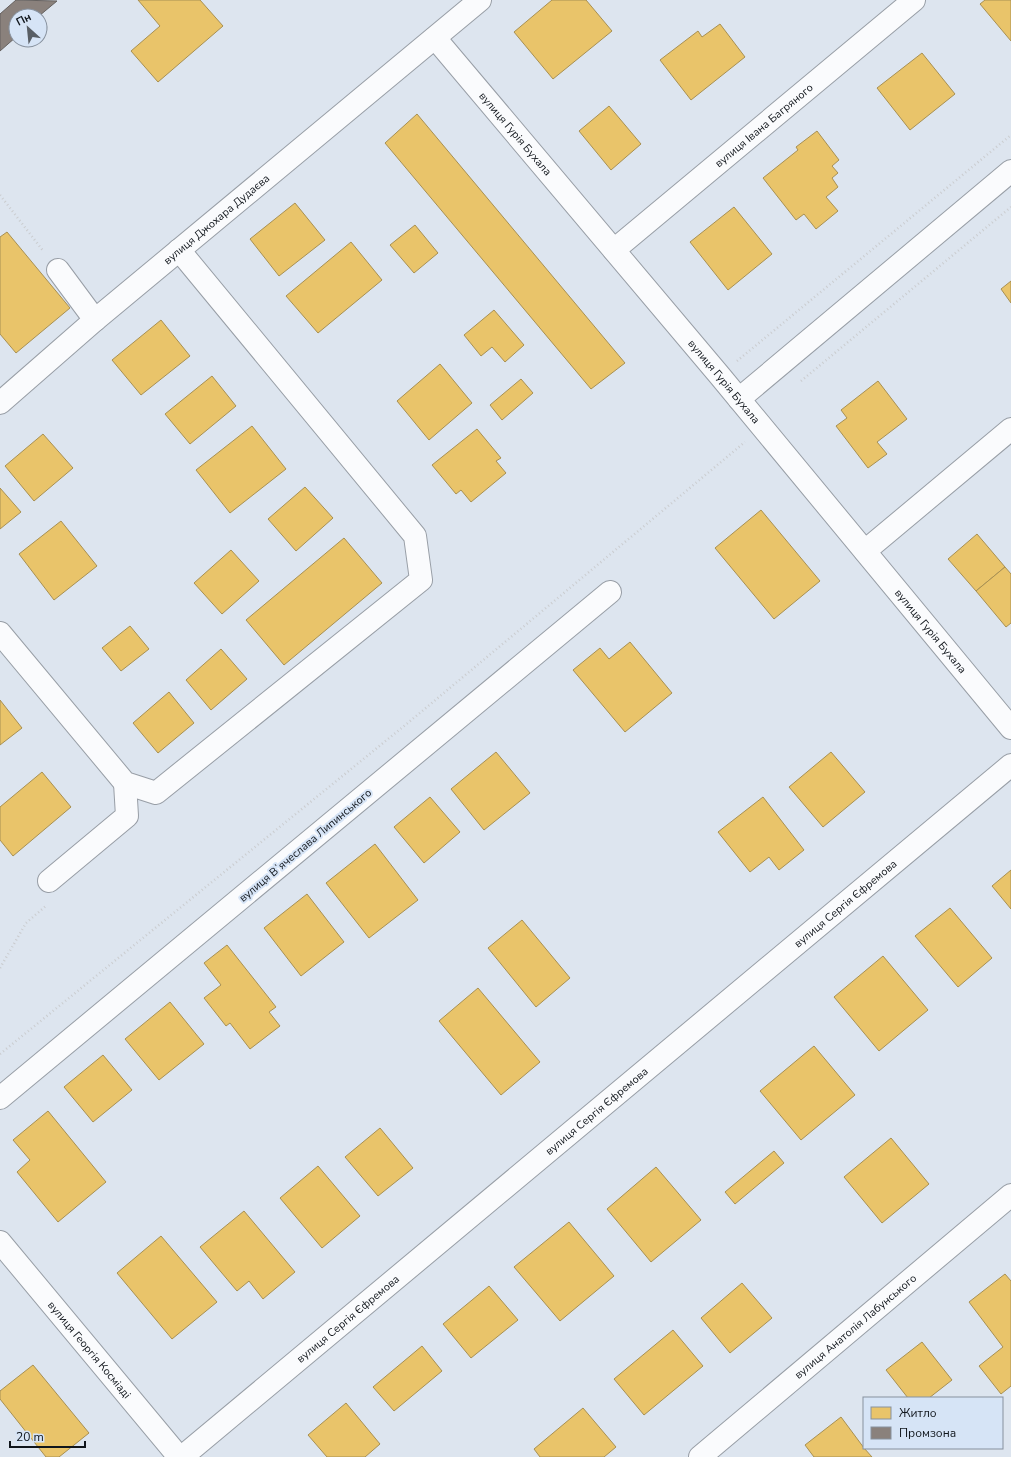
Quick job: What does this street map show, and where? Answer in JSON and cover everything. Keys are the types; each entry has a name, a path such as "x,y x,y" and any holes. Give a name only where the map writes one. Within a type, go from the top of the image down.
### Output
{"street":[{"name":"вулиця Джохара Дудаєва","path":"0,403 95,320 480,0"},
{"name":"вулиця Івана Багряного","path":"614,250 914,0"},
{"name":"вулиця Гурія Бухала","path":"435,38 763,427 1011,728"},
{"path":"739,399 1011,171"},
{"path":"0,633 125,783 156,793 421,580 415,536 179,250"},
{"path":"58,270 95,320"},
{"path":"865,551 1011,429"},
{"name":"вулиця Вʼячеслава Липинського","path":"0,1098 610,592"},
{"name":"вулиця Сергія Єфремова","path":"182,1457 1011,765"},
{"path":"49,881 127,816 125,783"},
{"name":"вулиця Анатолія Лабунського","path":"700,1457 1011,1195"},
{"name":"вулиця Георгія Косміаді","path":"0,1242 179,1457"}],"path":[{"path":"720,376 1011,135"},
{"path":"0,195 58,270"},
{"path":"798,383 1011,207"},
{"path":"0,1054 409,722 763,427"}],"building: Житло":[{"path":"138,0 200,0 223,26 158,82 131,51 160,26"},
{"path":"552,0 586,0 612,31 553,79 514,32"},
{"path":"985,0 1011,0 1011,41 980,4"},
{"path":"720,24 745,57 691,100 660,60 698,31 702,37"},
{"path":"922,53 955,94 910,130 877,88"},
{"path":"609,106 641,144 611,170 579,131"},
{"path":"417,114 625,363 591,389 385,143"},
{"path":"817,131 839,160 832,166 838,173 832,178 838,187 826,197 838,211 816,229 804,214 796,220 763,178 798,150 796,147"},
{"path":"295,203 325,240 279,276 250,239"},
{"path":"734,207 772,254 728,290 690,242"},
{"path":"415,225 438,253 414,273 390,245"},
{"path":"7,232 70,308 16,353 0,334 0,237"},
{"path":"351,242 382,280 318,333 286,296"},
{"path":"1011,281 1011,303 1001,289"},
{"path":"494,310 524,345 505,362 492,347 481,356 464,335"},
{"path":"161,320 190,356 141,395 112,360"},
{"path":"440,364 472,403 429,440 397,401"},
{"path":"212,376 236,406 190,444 165,414"},
{"path":"521,379 533,393 502,420 490,405"},
{"path":"878,381 907,419 877,442 887,454 868,468 836,426 847,418 841,410"},
{"path":"252,426 286,469 230,513 196,470"},
{"path":"477,429 501,458 496,461 506,473 471,502 461,490 456,494 432,465"},
{"path":"43,434 73,468 34,501 5,466"},
{"path":"305,487 333,518 296,551 268,519"},
{"path":"0,488 21,512 0,529"},
{"path":"761,510 820,581 774,619 715,548"},
{"path":"61,521 97,566 54,600 19,554"},
{"path":"977,534 1005,567 976,591 948,559"},
{"path":"344,538 382,583 284,665 246,620"},
{"path":"231,550 259,581 222,614 194,583"},
{"path":"1005,567 1011,574 1011,623 1006,627 976,591"},
{"path":"130,626 149,649 121,671 102,648"},
{"path":"630,642 672,693 625,732 573,670 600,648 609,659"},
{"path":"221,649 247,679 211,710 186,680"},
{"path":"169,692 194,723 158,753 133,723"},
{"path":"0,700 22,728 0,745"},
{"path":"496,752 530,793 484,830 451,789"},
{"path":"831,752 865,792 823,827 789,787"},
{"path":"42,772 71,807 13,856 0,840 0,807"},
{"path":"430,797 460,832 424,863 394,827"},
{"path":"763,797 804,850 779,870 769,857 750,872 718,832"},
{"path":"375,844 418,900 369,938 326,883"},
{"path":"1011,870 1011,909 992,886"},
{"path":"307,894 344,942 301,976 264,928"},
{"path":"950,908 992,958 958,987 915,936"},
{"path":"522,920 570,978 536,1007 488,948"},
{"path":"227,945 276,1007 269,1012 280,1026 250,1049 230,1023 226,1026 204,998 221,985 204,963"},
{"path":"883,956 928,1010 879,1051 834,997"},
{"path":"478,988 540,1062 501,1095 439,1021"},
{"path":"170,1002 204,1044 159,1080 125,1039"},
{"path":"814,1046 855,1095 801,1140 760,1091"},
{"path":"103,1055 132,1090 93,1122 64,1087"},
{"path":"48,1111 106,1182 58,1222 17,1172 30,1160 13,1140"},
{"path":"380,1128 413,1168 378,1196 345,1157"},
{"path":"891,1138 929,1184 882,1223 844,1177"},
{"path":"774,1151 784,1163 735,1204 725,1192"},
{"path":"318,1166 360,1216 322,1248 280,1198"},
{"path":"656,1167 701,1220 651,1262 607,1209"},
{"path":"244,1211 295,1272 263,1299 249,1281 237,1291 200,1247"},
{"path":"569,1222 614,1276 560,1321 514,1267"},
{"path":"161,1236 217,1302 172,1339 117,1273"},
{"path":"1005,1274 1011,1281 1011,1386 1001,1394 979,1366 1003,1347 969,1302"},
{"path":"742,1283 772,1318 730,1353 701,1318"},
{"path":"489,1286 518,1320 471,1358 443,1324"},
{"path":"673,1330 703,1366 644,1415 614,1379"},
{"path":"922,1342 952,1380 930,1397 907,1397 886,1370"},
{"path":"422,1346 442,1371 394,1411 373,1387"},
{"path":"33,1365 89,1433 59,1457 46,1457 0,1399 0,1391"},
{"path":"346,1403 380,1444 365,1457 327,1457 308,1435"},
{"path":"583,1408 616,1447 604,1457 540,1457 534,1449"},
{"path":"841,1417 863,1447 863,1449 865,1449 872,1457 814,1457 805,1445"}],"building: Промзона":[{"path":"16,0 57,1 48,8 8,8 8,44 0,51 0,14"}]}
